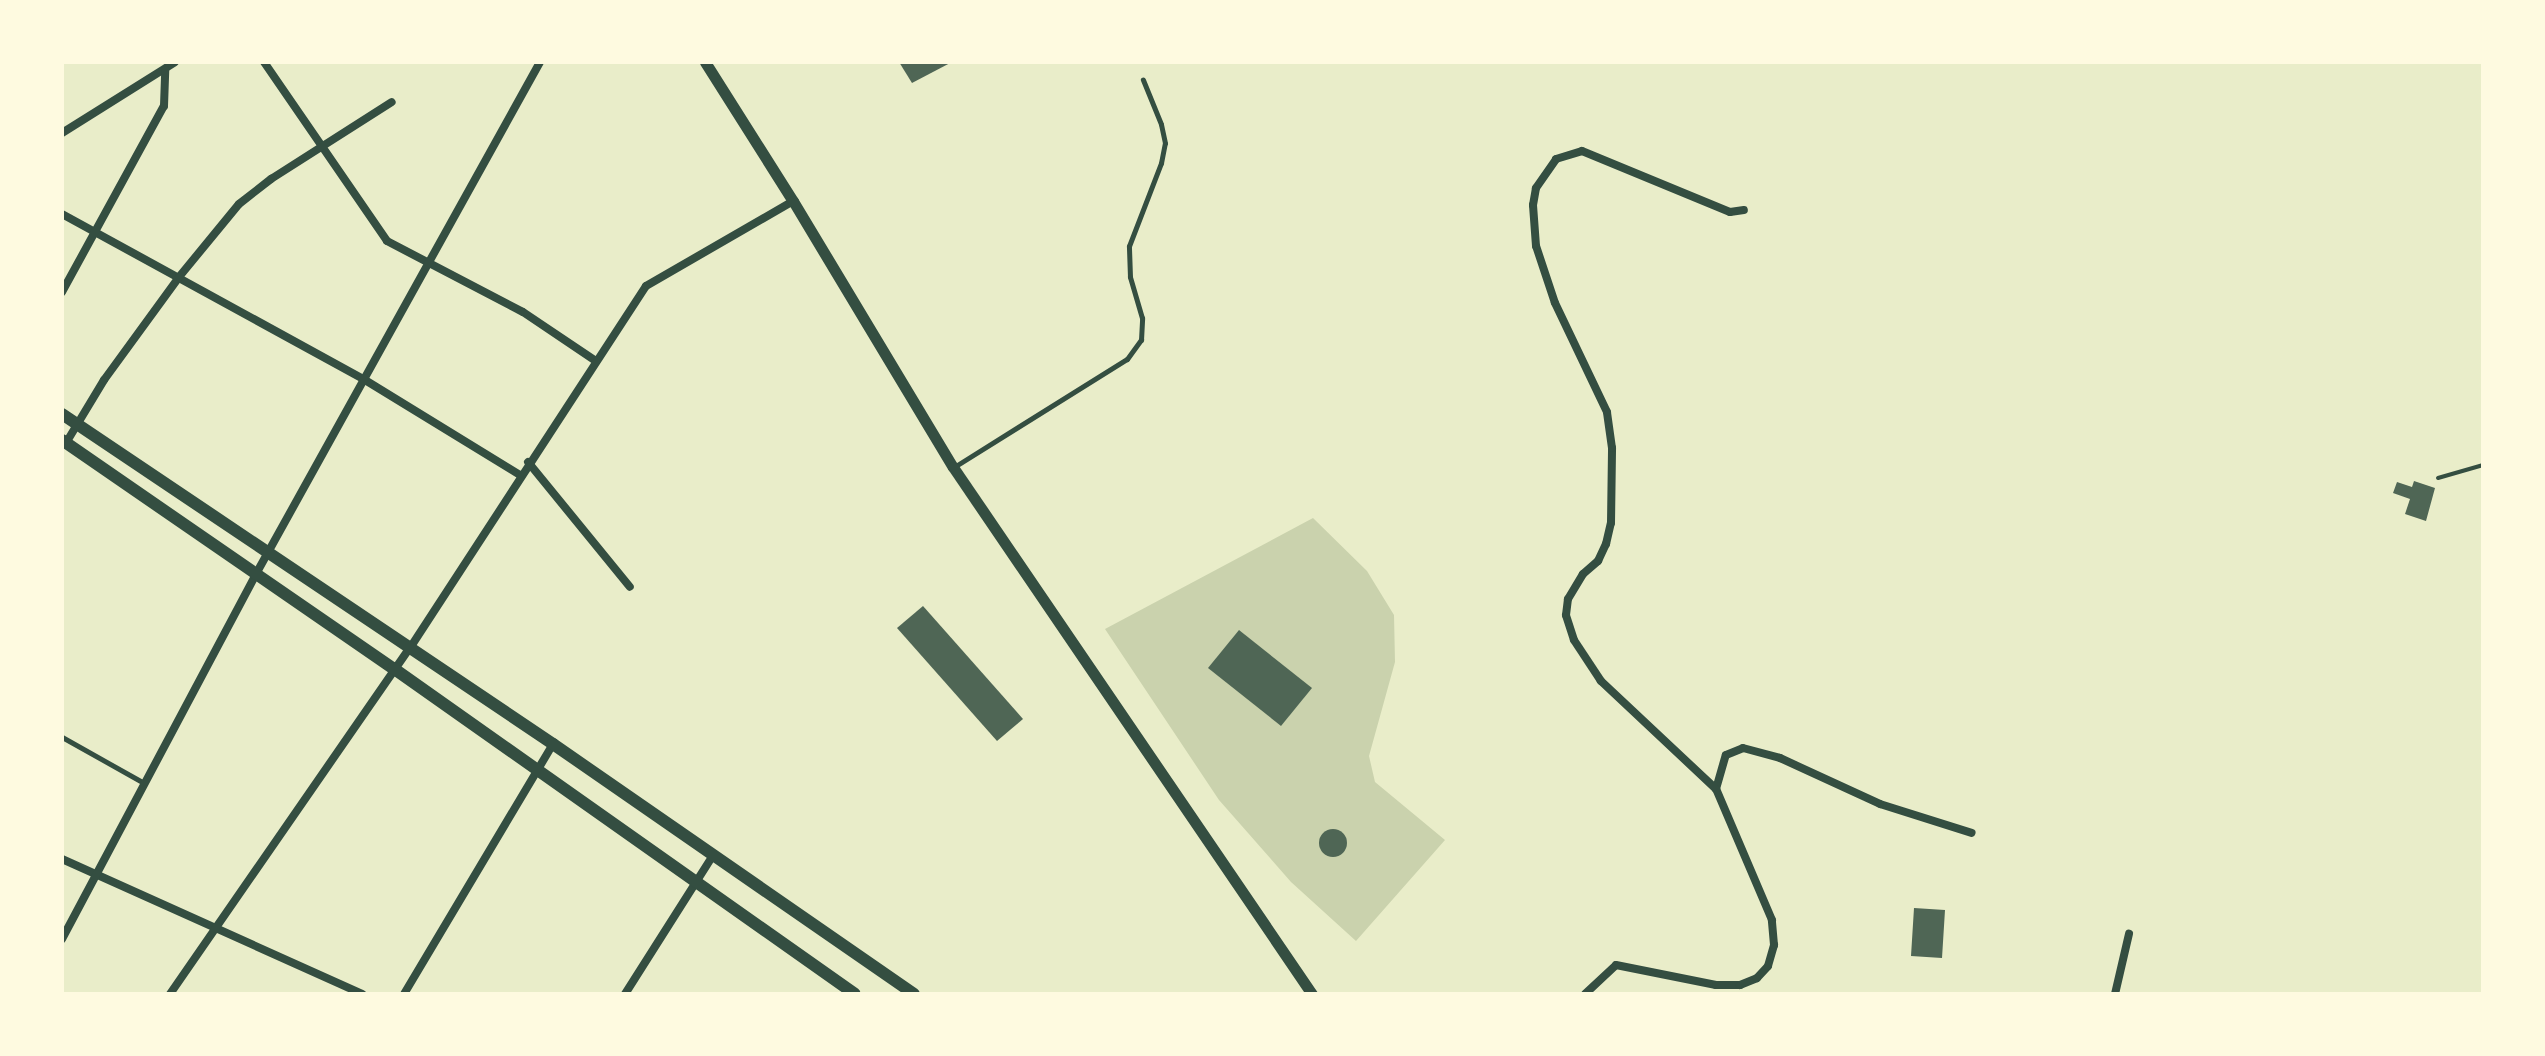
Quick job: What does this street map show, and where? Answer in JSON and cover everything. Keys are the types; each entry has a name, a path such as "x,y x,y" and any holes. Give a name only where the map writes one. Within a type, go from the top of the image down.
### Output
{"main road":[{"path":"62,414 714,854 897,989 914,994"},
{"path":"64,442 393,668 855,994"}],"street":[{"path":"62,133 175,62"},
{"path":"264,62 387,241 523,312 596,361"},
{"path":"62,939 256,574 540,62"},
{"path":"705,62 793,201 953,467 1312,994"},
{"path":"62,292 164,106 165,70"},
{"path":"64,442 104,380 179,277 239,204 392,102"},
{"path":"1585,994 1616,965 1716,985 1740,985 1757,978 1768,966 1774,945 1772,920 1716,789 1601,681 1574,640 1570,628 1566,615 1568,599 1583,574 1598,561 1609,534 1612,448 1607,412 1555,303 1536,246 1533,205 1541,177 1556,159 1582,151 1730,212 1744,210"},
{"path":"170,994 393,668 410,648 528,462 646,286 793,201"},
{"path":"62,214 365,380 520,475"},
{"path":"528,462 630,587"},
{"path":"404,994 553,744"},
{"path":"1716,789 1726,755 1743,748 1780,758 1880,804 1972,833"},
{"path":"625,994 714,854"},
{"path":"62,859 362,994"},
{"path":"2115,994 2129,934"}],"lane":[{"path":"953,467 1127,359 1141,340 1142,318 1130,277 1129,246 1161,163 1165,143 1161,124 1143,80"},
{"path":"62,737 144,783"}],"path":[{"path":"2438,478 2483,465"}],"green space":[{"path":"1313,518 1367,571 1394,615 1395,662 1369,756 1375,782 1445,840 1356,941 1291,882 1219,800 1105,629"}],"building":[{"path":"899,62 952,62 912,83"},
{"path":"2414,481 2435,488 2426,521 2405,514 2410,499 2393,493 2397,482 2412,487"},
{"path":"923,606 1023,719 997,741 897,628"},
{"path":"1239,630 1312,688 1281,726 1208,668"},
{"path":"1333,829 1343,833 1347,843 1343,853 1333,857 1323,853 1319,843 1323,833"},
{"path":"1914,908 1945,910 1942,958 1911,956"}]}
